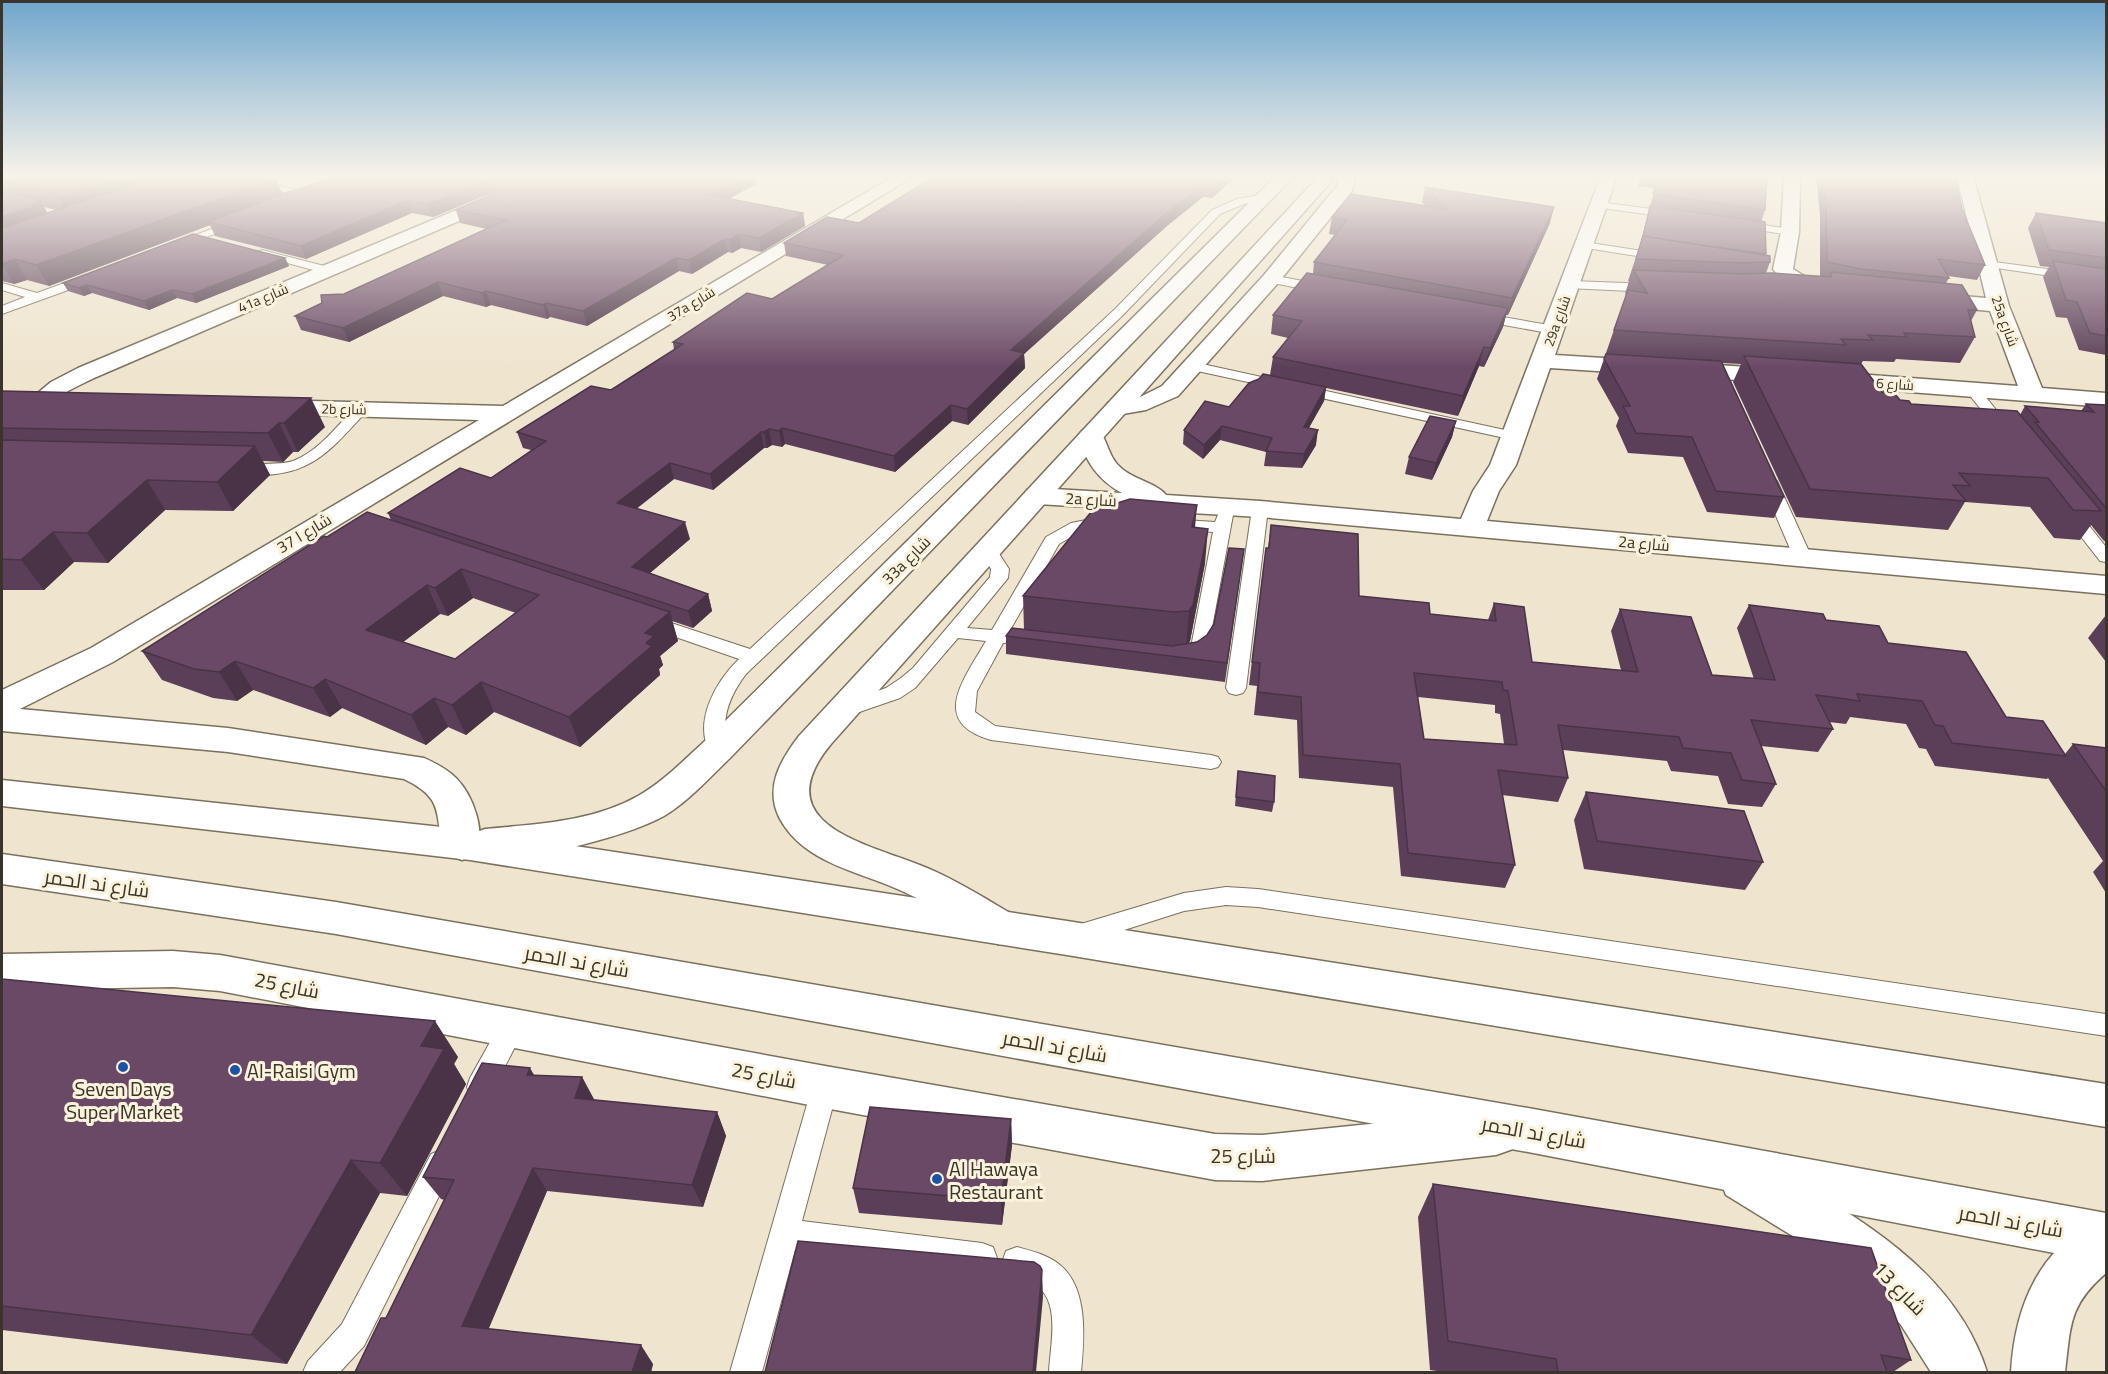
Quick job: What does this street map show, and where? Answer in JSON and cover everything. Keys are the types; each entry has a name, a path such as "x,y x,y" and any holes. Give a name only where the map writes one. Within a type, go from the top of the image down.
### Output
{"street":[{"name":"41a شارع","path":"75,403 30,402 86,373 398,240"},
{"name":"37a شارع","path":"507,413 793,240"},
{"name":"33a شارع","path":"466,845 574,833 626,817 651,806 672,790 718,749 1221,240"},
{"path":"1001,928 906,876 822,842 808,831 792,803 790,788 794,772 803,757 843,711 988,550 1022,489 1091,436 1270,240"},
{"path":"1117,408 1160,398 1170,391 1271,279 1303,240"},
{"name":"29a شارع","path":"1472,527 1486,491 1503,465 1586,240"},
{"path":"1788,240 1783,269 1790,282 1842,291"},
{"name":"25a شارع","path":"1980,240 1998,306 2033,394"},
{"path":"1908,297 1998,306"},
{"path":"1022,489 1018,473 1107,373 1114,358 1114,350"},
{"name":"شارع 6","path":"1544,357 1648,366 1724,382 1805,377 2106,400"},
{"name":"2b شارع","path":"254,406 507,413"},
{"name":"شارع ا 37","path":"2,704 102,655 343,520 507,413"},
{"name":"2a شارع","path":"1091,436 1097,456 1111,475 1138,490 1225,518 1260,509 2106,585"},
{"name":"29a شارع","path":"1500,530 1507,497 1503,465"},
{"name":"2a شارع","path":"1022,489 1181,503"},
{"name":"شارع ا 37","path":"60,724 57,713 65,690 87,666 102,655"},
{"path":"2,720 228,740 411,767 429,775 453,797 459,812 466,845"},
{"path":"2,793 466,845 1067,938 2106,1106"},
{"name":"شارع ند الحمر","path":"2,869 336,918 1528,1130 2106,1240"},
{"name":"شارع 25","path":"2,972 173,969 220,973 825,1087 1215,1157 1262,1158 1528,1130"},
{"name":"شارع 13","path":"1726,1168 1860,1249 1893,1276 1923,1309 1948,1345 1960,1372"},
{"path":"2038,1372 2043,1326 2056,1288 2080,1260 2106,1240"}],"lane":[{"path":"166,249 190,240"},
{"path":"212,240 220,242"},
{"path":"718,749 714,733 719,700 727,685 753,657 1119,312 1189,240"},
{"path":"1584,245 1675,259"},
{"path":"252,250 328,270"},
{"path":"1987,264 2106,281"},
{"path":"2,310 102,273"},
{"path":"1766,273 1790,282"},
{"path":"1271,279 1342,292"},
{"path":"1571,285 1664,289"},
{"path":"2,286 37,297"},
{"path":"1472,315 1554,330"},
{"path":"1193,366 1514,436"},
{"path":"1972,389 2017,445"},
{"path":"233,469 277,470 305,463 318,454 361,409"},
{"path":"1761,465 1803,558"},
{"path":"2061,501 2106,557"},
{"path":"1236,688 1260,509"},
{"path":"1153,523 1225,518 1199,649 1182,657 1171,656"},
{"path":"1119,521 1099,521 1080,525 1064,532 1052,541 996,637 963,701 964,711 969,720 991,733 1211,762"},
{"path":"843,711 893,693 908,683 954,632 999,578 1000,569 988,550"},
{"path":"628,615 753,657"},
{"path":"954,632 1025,640"},
{"path":"1067,938 1184,902 1226,896 1258,897 2106,1025"},
{"path":"470,1106 512,1027"},
{"path":"746,1372 825,1087"},
{"path":"319,1372 353,1335 454,1137"},
{"path":"785,1234 1030,1264 1044,1271 1056,1281 1064,1295 1068,1311 1065,1372"}],"building":[{"path":"2,240 105,240 36,265 15,259 2,264"},
{"path":"177,240 216,240 285,258 192,294 172,290 144,301 87,285 79,288 63,283"},
{"path":"278,240 315,240 301,246"},
{"path":"462,240 723,240 689,260 676,258 583,311 546,303 543,305 486,291 482,293 438,282 343,328 295,316 322,303 321,295 344,294"},
{"path":"789,240 1136,240 1011,350 1024,353 967,409 951,405 894,456 782,428 779,431 769,429 761,432 710,474 670,463 617,503 685,522 632,567 708,594 688,611 388,513 460,468 491,478 546,441 517,432 591,386 611,390 683,344 673,342 747,293 772,299 844,255 784,243"},
{"path":"1331,240 1539,240 1512,298 1314,262"},
{"path":"1642,240 1669,240 1770,256 1770,262 1743,263 1636,259"},
{"path":"1666,240 1766,240 1766,254"},
{"path":"1827,240 1975,240 1985,265 1938,259 1949,278 1861,269 1827,262"},
{"path":"2046,240 2106,240 2106,258 2049,250"},
{"path":"2053,261 2106,269 2106,336 2090,333 2077,302 2066,300"},
{"path":"1633,270 1771,273 1831,277 1831,272 1962,285 1977,310 1968,310 1975,337 1904,333 1907,337 1868,335 1873,340 1841,339 1846,345 1614,330 1628,290 1647,293"},
{"path":"1307,273 1508,308 1490,348 1484,347 1463,396 1273,357 1302,321 1273,315"},
{"path":"1606,354 1721,361 1784,497 1716,491 1692,437 1636,433 1623,406 1630,406 1604,359"},
{"path":"1744,356 1861,364 1882,392 1894,393 1900,400 1909,401 1911,404 2017,411 2101,511 2073,510 2048,478 1959,473 1970,486 1953,485 1966,501 1810,489"},
{"path":"1263,374 1326,387 1304,427 1318,430 1304,454 1266,451 1272,438 1222,426 1204,445 1184,430 1205,401 1229,407 1249,383 1259,379"},
{"path":"2,391 311,398 284,423 279,423 268,433 2,428"},
{"path":"2086,404 2106,405 2106,508 2035,422 2039,422 2025,406 2094,412"},
{"path":"1430,416 1456,421 1436,463 1409,457"},
{"path":"2,440 255,446 217,482 147,480 87,533 53,532 21,560 2,559"},
{"path":"1130,499 1197,505 1192,527 1208,529 1193,605 1189,611 1174,612 1023,596 1092,511"},
{"path":"367,512 670,612 645,633 654,636 646,643 652,646 569,717 481,682 452,705 434,698 411,715 325,679 313,688 235,661 219,672 194,669 142,651 324,536 327,537","holes":["461,569 539,595 455,659 366,630 427,585 435,588"]},
{"path":"1271,525 1358,534 1359,596 1429,603 1430,614 1496,621 1494,603 1524,607 1532,662 1638,672 1620,609 1691,617 1712,675 1775,680 1749,605 1823,614 1826,620 1879,626 1888,643 1966,652 2006,717 2043,721 2066,756 1952,743 1943,726 1935,725 1922,701 1857,694 1860,701 1816,695 1833,729 1751,720 1776,784 1742,780 1731,753 1683,748 1679,737 1558,725 1568,778 1498,770 1515,865 1408,853 1400,764 1303,755 1301,697 1258,692 1260,663 1252,662 1266,548 1269,548","holes":["1414,673 1502,682 1503,690 1508,691 1517,745 1424,739"]},
{"path":"1229,548 1244,549 1227,663 1006,636 1012,628 1172,646 1197,642 1207,635 1214,624"},
{"path":"2073,744 2106,748 2106,791"},
{"path":"1238,771 1275,776 1274,802 1236,797"},
{"path":"1586,792 1744,811 1763,862 1597,841"},
{"path":"2,979 435,1021 421,1046 444,1049 380,1163 351,1160 251,1335 2,1306"},
{"path":"482,1063 530,1068 527,1075 582,1077 575,1098 717,1112 692,1185 533,1168 462,1326 641,1345 632,1372 355,1372 381,1318 386,1318 454,1180 423,1177"},
{"name":"Al Hawaya Restaurant","path":"870,1107 1011,1119 1001,1200 853,1188"},
{"path":"1433,1184 1871,1248 1911,1360 1881,1355 1887,1372 1558,1372 1556,1359 1448,1341"},
{"path":"798,1241 1034,1262 1042,1270 1033,1372 765,1372"}],"place":[{"name":"Seven Days Super Market","path":"123,1067"},
{"name":"Al-Raisi Gym","path":"235,1070"},
{"name":"Al Hawaya Restaurant","path":"937,1179"}]}
